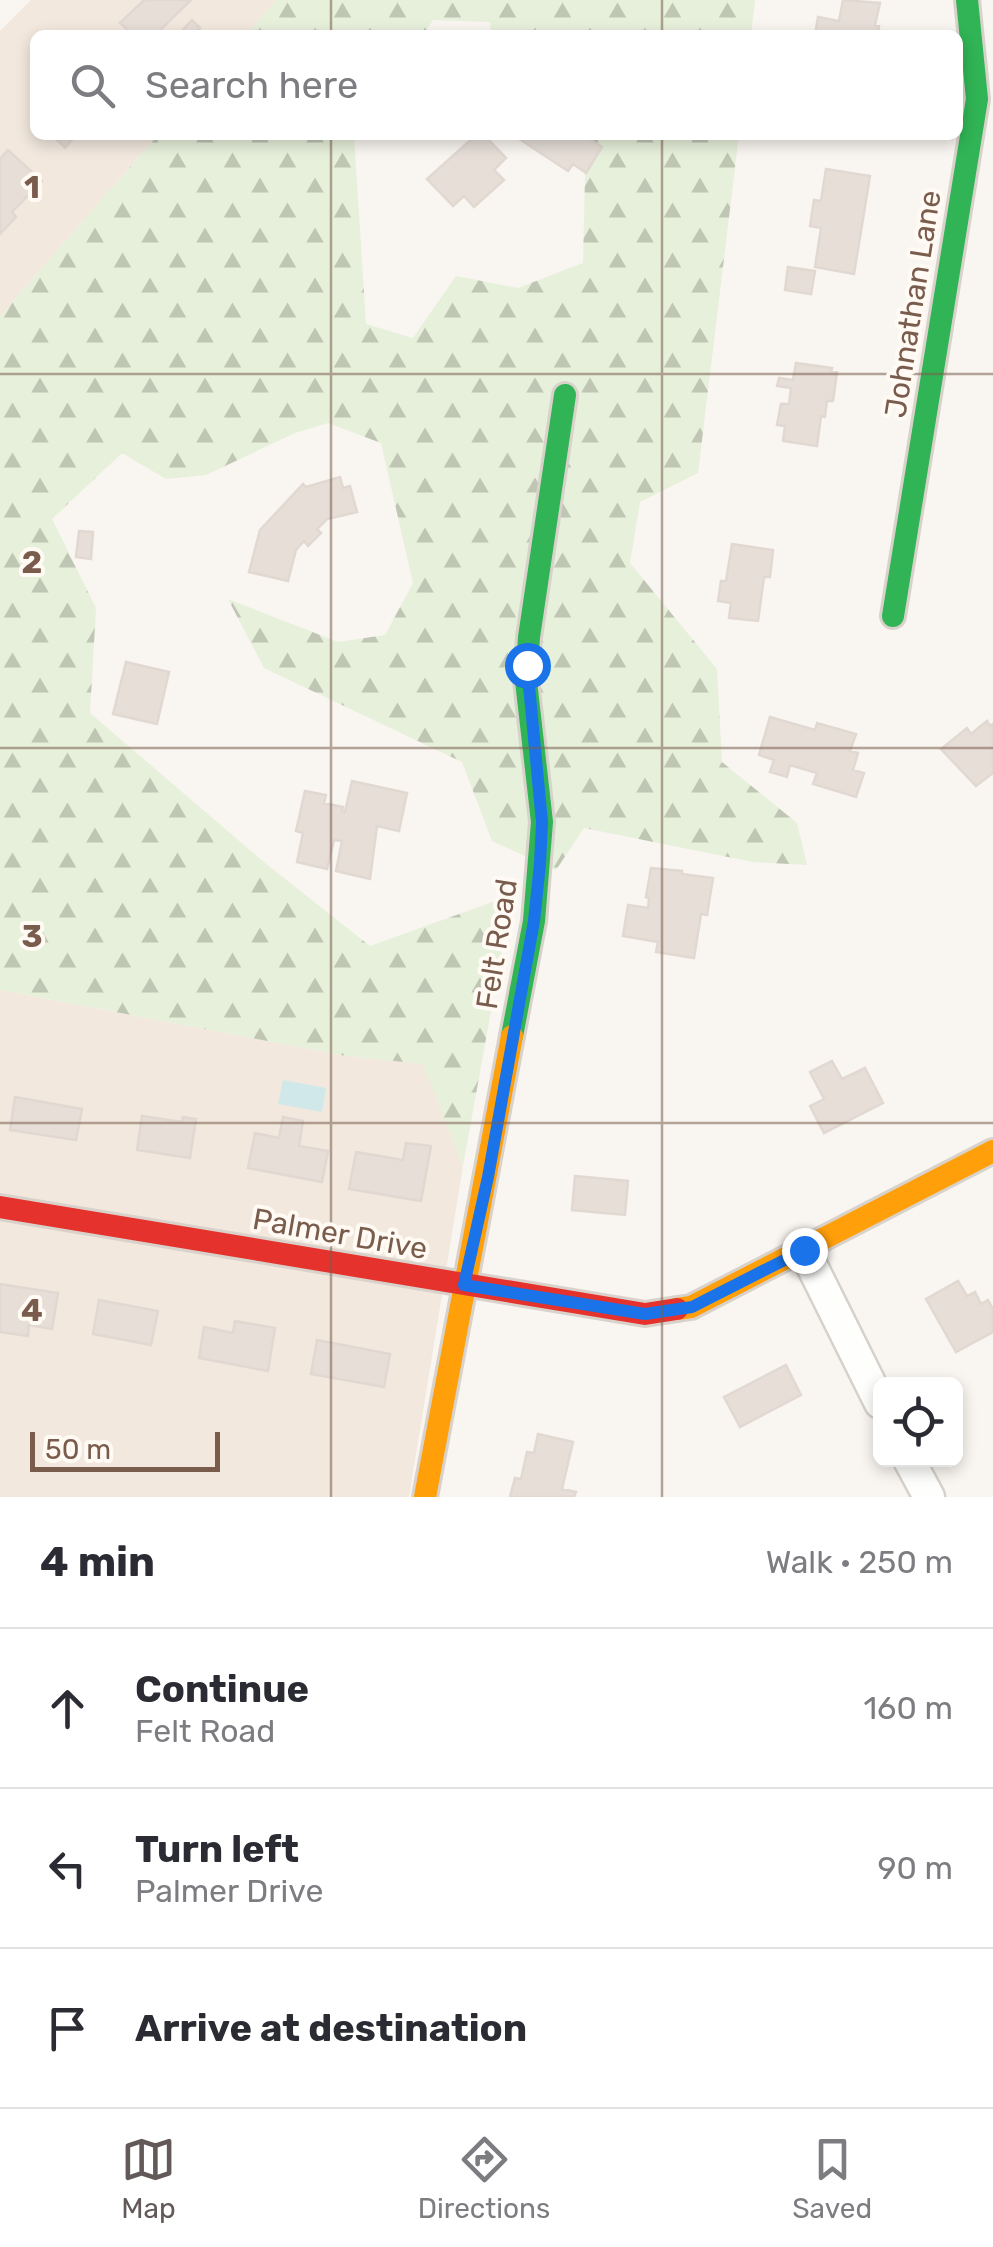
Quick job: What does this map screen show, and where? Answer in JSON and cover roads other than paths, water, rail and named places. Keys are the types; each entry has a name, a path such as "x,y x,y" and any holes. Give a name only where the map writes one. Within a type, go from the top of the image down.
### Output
{"street":[{"name":"Johnathan Lane","path":"893,616 977,99 967,0"},
{"name":"Felt Road","path":"425,1497 534,921 542,822 526,680 565,396"},
{"name":"Palmer Drive","path":"0,1207 645,1314 692,1307 993,1151"},
{"path":"804,1250 873,1390"},
{"path":"913,1467 929,1497"}],"water":[{"path":"283,1080 326,1088 322,1112 278,1104"}]}
